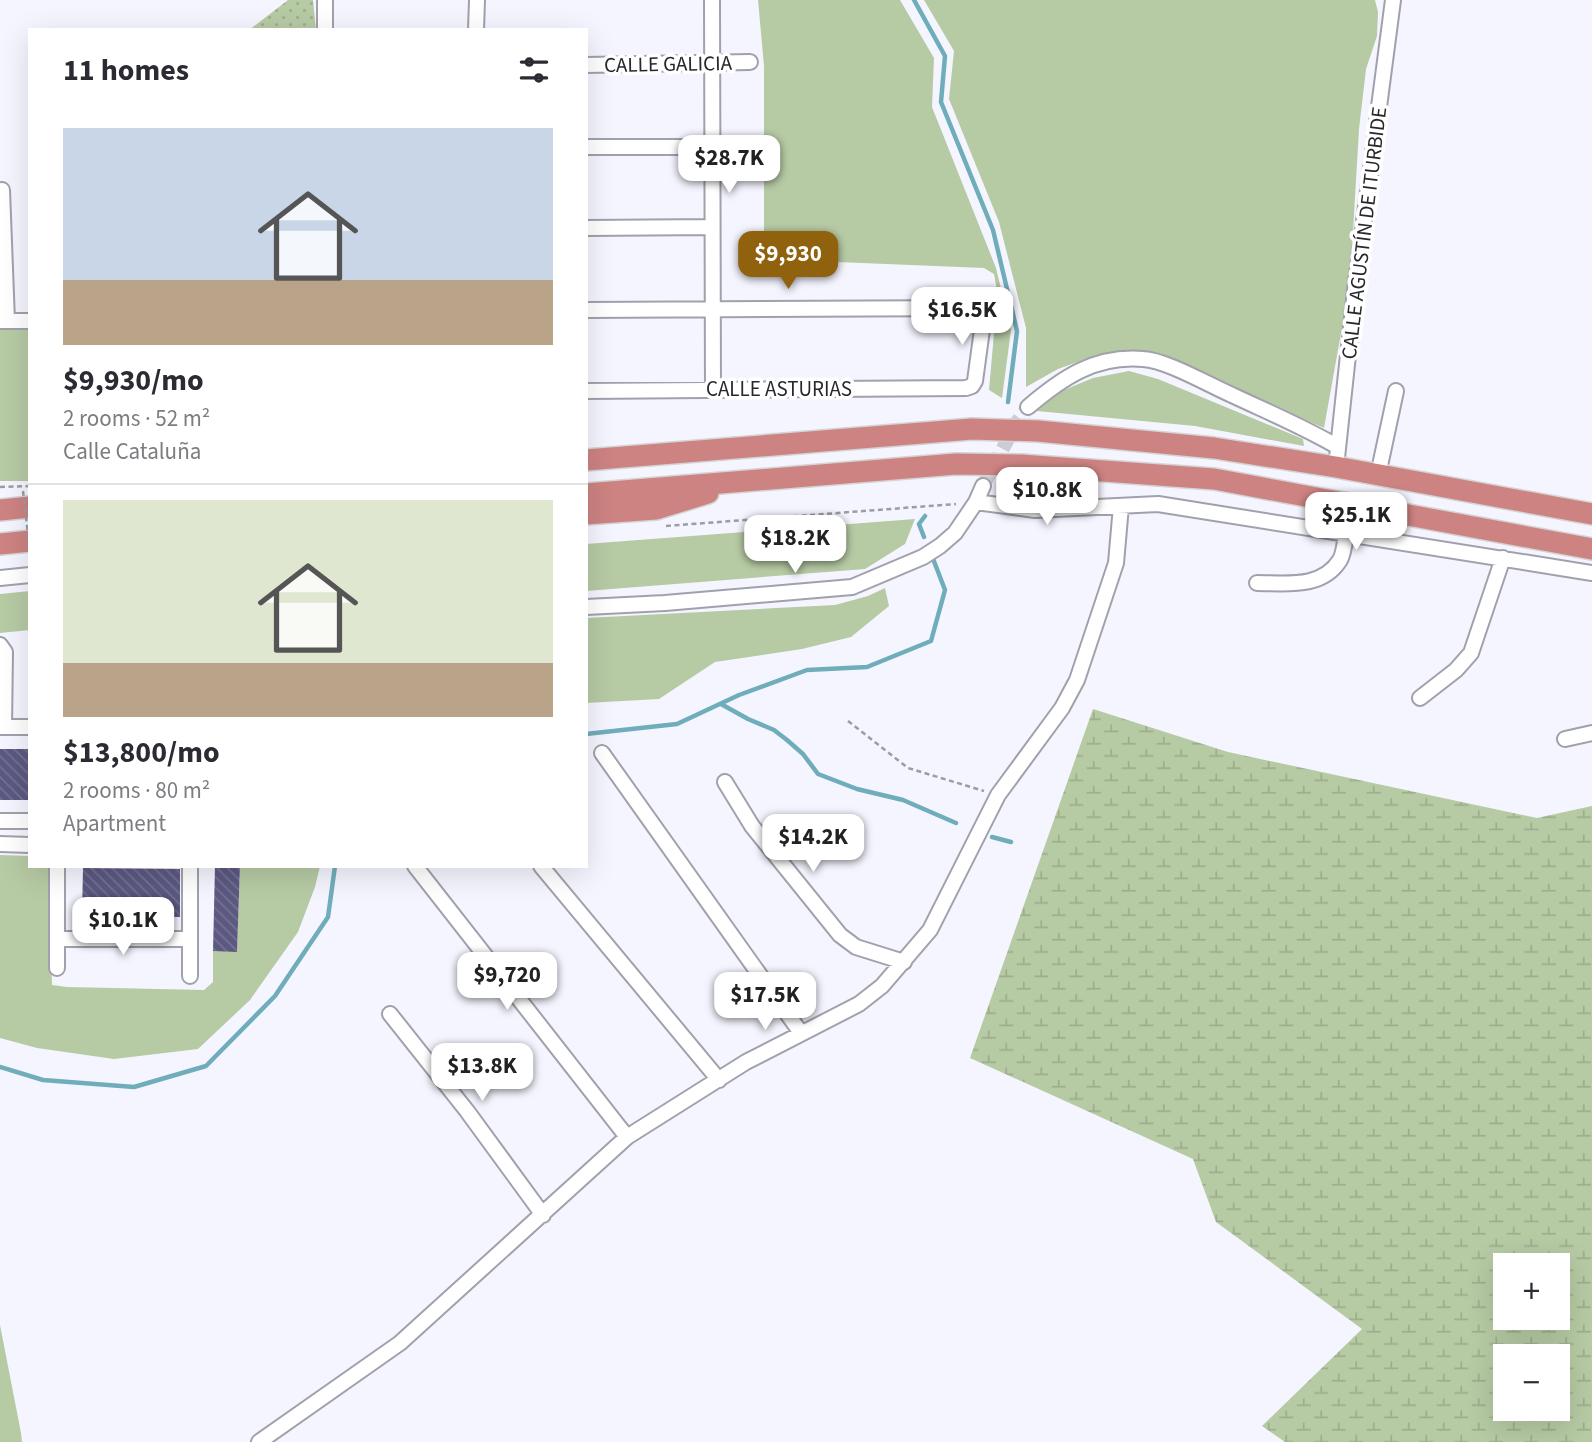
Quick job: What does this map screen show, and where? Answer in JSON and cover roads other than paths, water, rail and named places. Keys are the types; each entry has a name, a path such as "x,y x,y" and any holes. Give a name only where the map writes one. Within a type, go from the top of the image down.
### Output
{"highway":[{"path":"588,460 972,429 1038,431 1337,457 1378,475 1592,514"},
{"path":"588,494 956,464 1021,465 1214,479 1592,549"},
{"path":"588,514 656,509 744,482"},
{"path":"0,510 26,499"},
{"path":"0,544 28,541"}],"street":[{"path":"325,0 325,28"},
{"path":"476,28 477,0"},
{"path":"712,0 713,390"},
{"name":"CALLE AGUSTÍN DE ITURBIDE","path":"1337,457 1355,290 1393,0"},
{"name":"CALLE GALICIA","path":"588,65 750,62"},
{"path":"588,147 711,147"},
{"path":"2,190 3,321 28,321"},
{"path":"588,228 712,227"},
{"name":"CALLE ASTURIAS","path":"588,391 966,388 972,386 977,368 984,315 982,310 977,308 713,309"},
{"path":"588,310 713,309"},
{"path":"1028,407 1057,382 1086,367 1144,358 1168,366 1287,421 1337,457"},
{"path":"1378,475 1396,391"},
{"path":"588,607 852,587 923,557 940,546 955,533 976,502 983,486"},
{"path":"976,502 1035,510 1158,504 1592,573"},
{"path":"259,1442 400,1343 626,1137 746,1062 859,1004 882,986 930,930 998,795 1062,708 1077,680 1116,563 1121,506"},
{"path":"1257,583 1309,583 1322,577 1341,559 1346,533"},
{"path":"1420,698 1456,670 1471,653 1503,558"},
{"path":"0,578 28,575"},
{"path":"0,645 5,652 2,727 28,727"},
{"path":"1565,739 1592,733"},
{"path":"602,753 801,1033"},
{"path":"725,782 752,826 840,935 856,947 904,962"},
{"path":"0,821 28,821"},
{"path":"0,844 28,845"},
{"path":"57,868 57,968"},
{"path":"190,868 190,976"},
{"path":"417,868 626,1137"},
{"path":"543,868 719,1080"},
{"path":"57,939 189,939"},
{"path":"390,1014 467,1111 543,1215"}],"waterway":[{"path":"914,0 945,56 941,102 993,230 1017,331 1008,402"},
{"path":"924,537 919,524 925,516"},
{"path":"588,734 677,724 739,695 807,670 867,667 931,641 945,590 932,556"},
{"path":"721,704 774,730 803,754 818,774 857,789 903,800 956,823"},
{"path":"992,837 1011,842"},
{"path":"0,1067 43,1080 134,1087 206,1066 275,996 328,917 335,868"}],"tunnel":[{"path":"983,486 1017,422 1028,407"}]}
